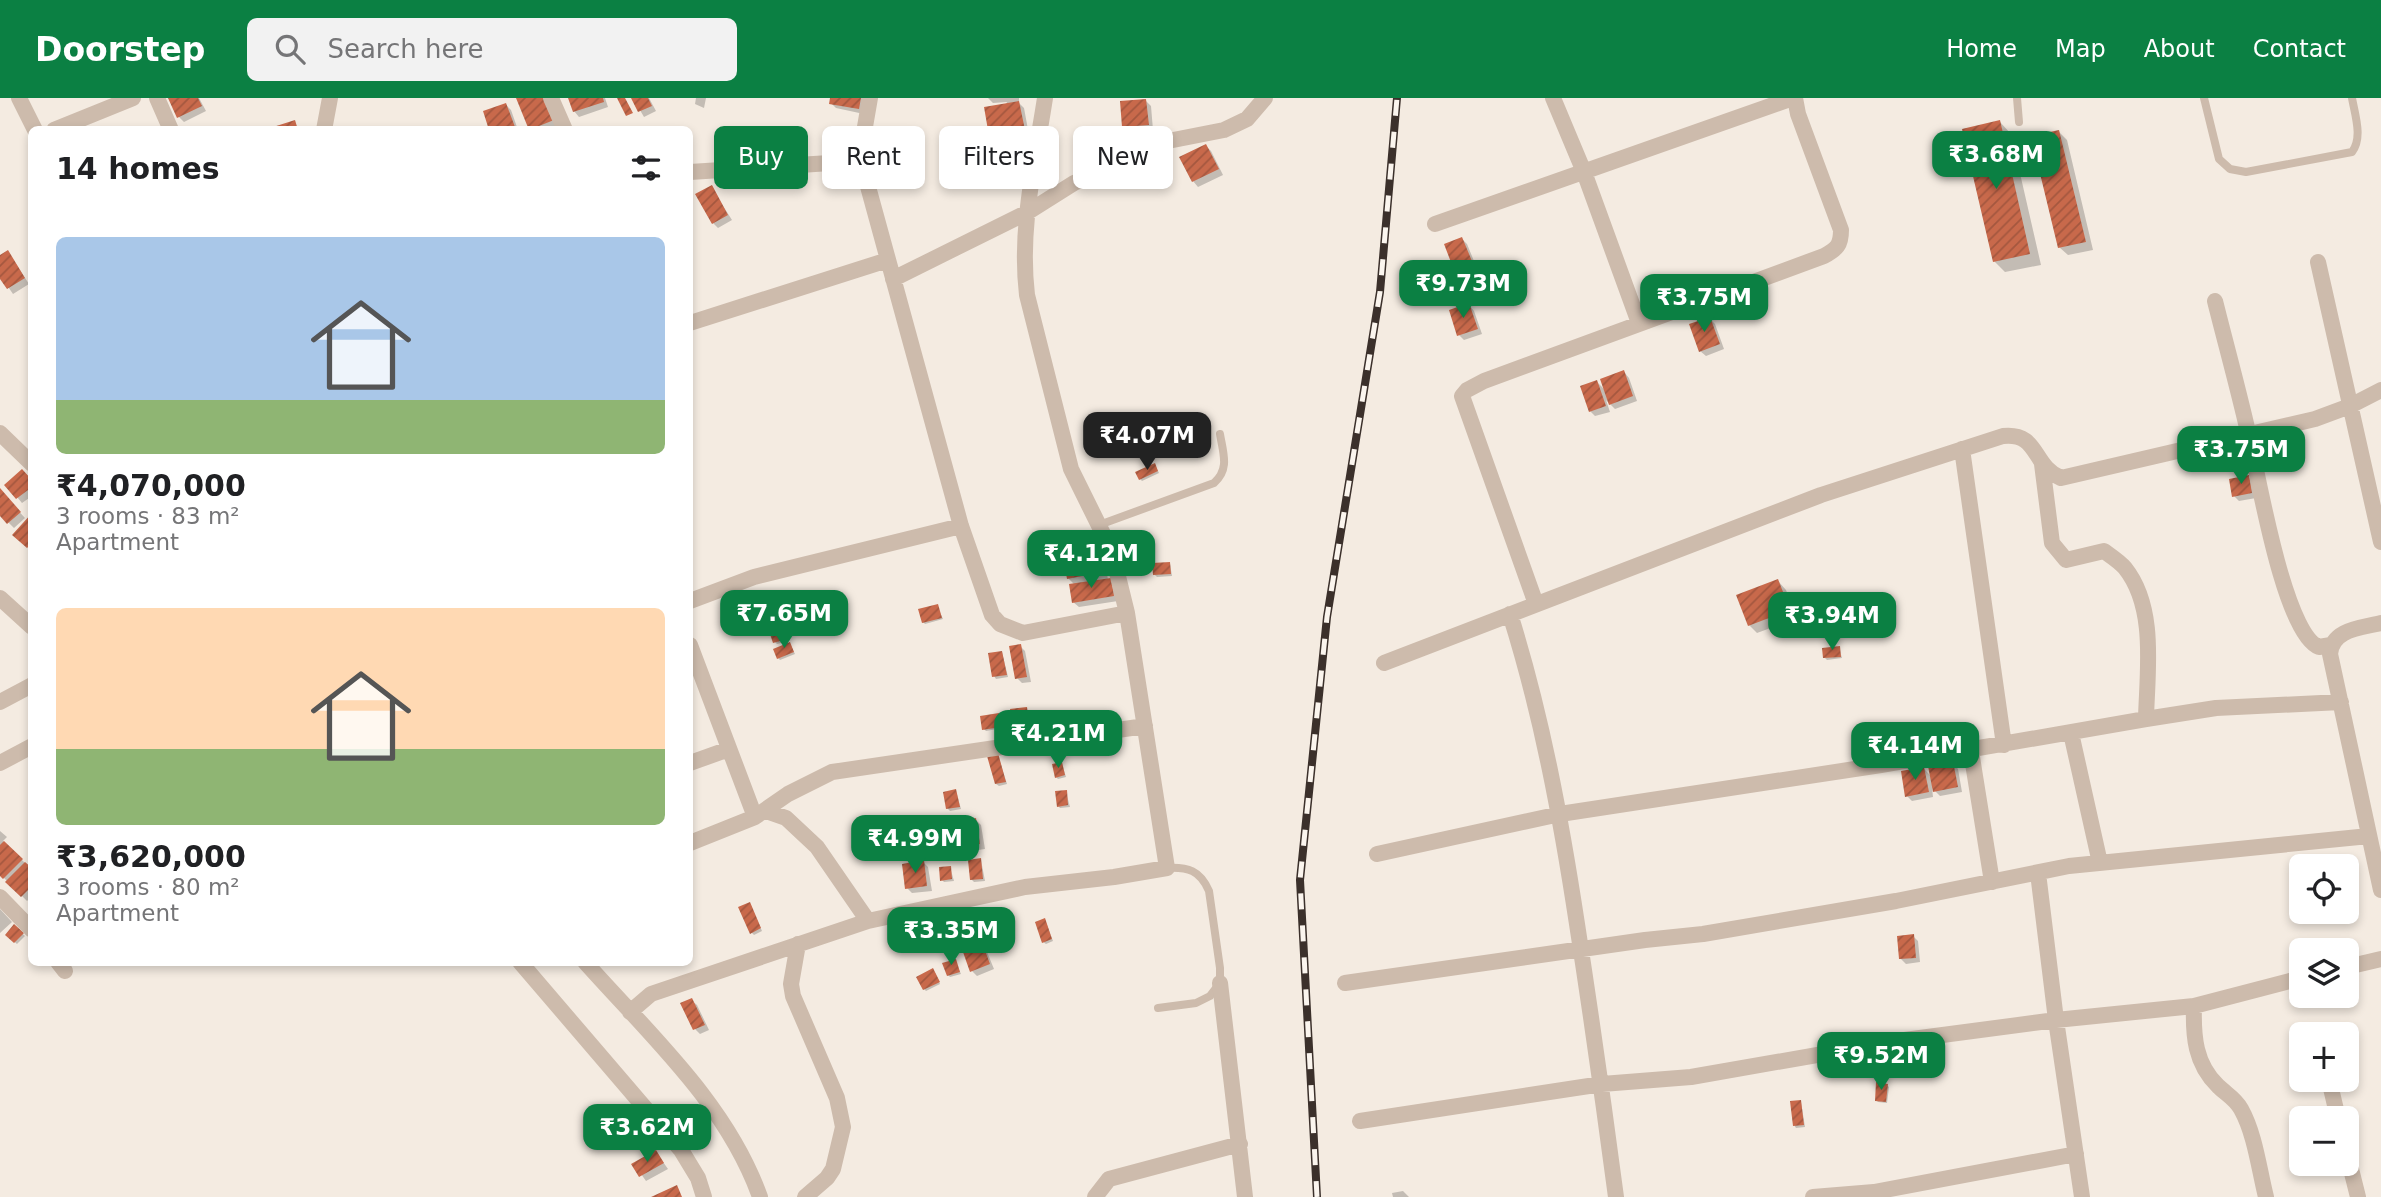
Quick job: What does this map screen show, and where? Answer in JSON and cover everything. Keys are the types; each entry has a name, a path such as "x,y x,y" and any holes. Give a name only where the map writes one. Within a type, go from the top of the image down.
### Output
{"street":[{"path":"19,98 33,126"},
{"path":"64,126 134,98"},
{"path":"157,98 169,126"},
{"path":"325,126 330,98"},
{"path":"551,98 563,126"},
{"path":"866,126 870,98"},
{"path":"630,1012 651,994 868,921 1024,887 1167,868 1127,613 1112,552 1071,469 1027,295 1023,266 1045,98"},
{"path":"893,279 1028,212 1074,183 1168,141 1223,130 1247,119 1265,98"},
{"path":"1553,98 1584,172 1639,323"},
{"path":"1435,224 1794,98 1841,230 1841,242 1836,249 1824,256 1484,381 1467,390 1462,396 1536,604"},
{"path":"693,172 822,164"},
{"path":"869,189 961,526 992,614 1000,624 1023,633 1127,613"},
{"path":"693,322 888,260"},
{"path":"2318,262 2381,542"},
{"path":"2215,301 2282,578 2296,618 2314,645 2331,645"},
{"path":"1384,663 1821,495 2003,436 2017,434 2026,439 2042,464 2051,474 2061,478 2315,419 2350,406 2381,390"},
{"path":"0,433 28,460"},
{"path":"1962,449 2004,745"},
{"path":"2042,464 2052,543 2066,559 2104,551 2124,567 2137,587 2145,612 2146,719"},
{"path":"693,600 754,577 961,526"},
{"path":"0,598 28,623"},
{"path":"1510,614 1537,704 1560,814 1602,1084 1616,1197"},
{"path":"2381,623 2347,631 2336,637 2330,654 2381,890"},
{"path":"693,653 729,749 761,814"},
{"path":"3,696 28,687"},
{"path":"1377,854 1560,814 1971,751 2146,719 2216,708 2341,702"},
{"path":"693,842 761,814 788,794 832,772 1145,726"},
{"path":"2071,733 2100,863"},
{"path":"0,763 28,748"},
{"path":"693,762 729,749"},
{"path":"1971,751 1992,882"},
{"path":"761,814 786,818 817,847 868,921"},
{"path":"1345,983 1717,932 1896,901 2069,866 2369,836"},
{"path":"2038,873 2082,1197"},
{"path":"0,897 28,926"},
{"path":"798,944 791,984 793,996 837,1098 843,1127 833,1169 806,1197"},
{"path":"2359,964 2381,959"},
{"path":"523,966 681,1150 698,1178 704,1197"},
{"path":"589,966 705,1096 727,1128 760,1197"},
{"path":"1360,1121 1602,1084 1691,1077 1896,1041 2056,1020 2194,1006 2289,981"},
{"path":"1220,983 1245,1197"},
{"path":"2194,1006 2193,1036 2199,1058 2206,1073 2242,1110 2266,1197"},
{"path":"1095,1197 1109,1180 1240,1144"},
{"path":"1813,1197 1874,1192 2076,1154"},
{"path":"2353,1176 2358,1197"}],"lane":[{"path":"2017,98 2019,122"},
{"path":"2204,98 2219,159 2230,169 2246,173 2352,152 2357,146 2358,138 2352,98"},
{"path":"1099,525 1214,483 1226,465 1220,434"},
{"path":"1158,1008 1196,1003 1210,996 1220,983 1209,891 1205,880 1198,872 1184,867 1167,868"}],"building":[{"path":"168,98 198,98 202,106 177,118"},
{"path":"516,98 545,98 554,120 539,126 527,126"},
{"path":"568,98 603,98 604,102 573,112"},
{"path":"617,98 625,98 633,113 626,116"},
{"path":"631,98 648,98 652,106 638,112"},
{"path":"830,98 861,98 859,109 829,104"},
{"path":"1146,99 1149,125 1122,126 1120,101"},
{"path":"1019,101 1024,126 987,126 984,107"},
{"path":"506,103 515,126 488,126 483,111"},
{"path":"295,120 297,126 276,126"},
{"path":"2000,120 2030,254 1993,262 1962,129"},
{"path":"2059,130 2086,242 2058,248 2031,136"},
{"path":"1206,144 1219,169 1192,182 1179,157"},
{"path":"712,185 728,215 712,224 695,194"},
{"path":"1462,237 1481,283 1462,291 1444,244"},
{"path":"8,250 25,278 7,289 0,279 0,255"},
{"path":"1469,303 1478,329 1457,336 1449,310"},
{"path":"1710,317 1720,344 1699,352 1689,324"},
{"path":"1624,370 1633,396 1609,405 1600,379"},
{"path":"1597,380 1606,406 1589,412 1580,386"},
{"path":"1155,463 1158,471 1139,480 1135,472"},
{"path":"22,469 28,476 28,490 16,499 4,485"},
{"path":"2249,475 2252,493 2232,497 2229,479"},
{"path":"0,488 21,512 7,524 0,516"},
{"path":"28,517 28,547 12,535"},
{"path":"1097,535 1099,554 1068,559 1065,539"},
{"path":"1101,560 1103,572 1067,579 1065,567"},
{"path":"1170,562 1171,574 1153,575 1152,563"},
{"path":"1111,578 1114,596 1072,603 1069,584"},
{"path":"1778,579 1790,610 1748,626 1736,595"},
{"path":"938,604 942,618 922,623 918,609"},
{"path":"784,630 787,639 773,643 770,634"},
{"path":"790,642 794,652 777,659 773,649"},
{"path":"1021,644 1027,677 1015,679 1009,646"},
{"path":"1840,646 1841,657 1823,658 1822,648"},
{"path":"1002,651 1007,675 992,677 988,653"},
{"path":"1027,707 1029,722 1012,724 1010,709"},
{"path":"999,713 1001,727 982,730 980,716"},
{"path":"998,753 1006,782 995,784 987,756"},
{"path":"1953,761 1958,787 1933,792 1928,766"},
{"path":"1062,762 1065,775 1055,778 1052,764"},
{"path":"1924,767 1929,792 1905,797 1901,771"},
{"path":"956,789 960,807 946,809 943,792"},
{"path":"1067,790 1068,805 1057,807 1055,791"},
{"path":"976,818 980,844 965,847 961,821"},
{"path":"920,829 922,848 909,850 907,830"},
{"path":"4,841 23,859 3,879 0,876 0,845"},
{"path":"981,858 983,879 970,880 968,860"},
{"path":"924,860 927,886 905,889 902,864"},
{"path":"25,862 28,865 28,890 21,897 5,882"},
{"path":"951,866 952,879 940,881 939,867"},
{"path":"750,902 761,928 750,934 738,907"},
{"path":"1045,918 1052,939 1042,943 1035,922"},
{"path":"14,924 24,933 14,943 5,935"},
{"path":"1914,934 1916,958 1899,959 1897,936"},
{"path":"983,945 990,964 970,972 963,952"},
{"path":"956,959 960,972 947,976 942,963"},
{"path":"933,968 940,982 923,990 916,977"},
{"path":"692,998 705,1025 693,1030 680,1003"},
{"path":"1876,1082 1888,1084 1886,1102 1875,1101"},
{"path":"1801,1100 1804,1125 1793,1126 1790,1101"},
{"path":"656,1150 664,1163 639,1177 631,1164"},
{"path":"677,1185 682,1197 651,1197"}],"railway":[{"path":"1317,1197 1300,880 1327,617 1380,292 1397,98"}]}
